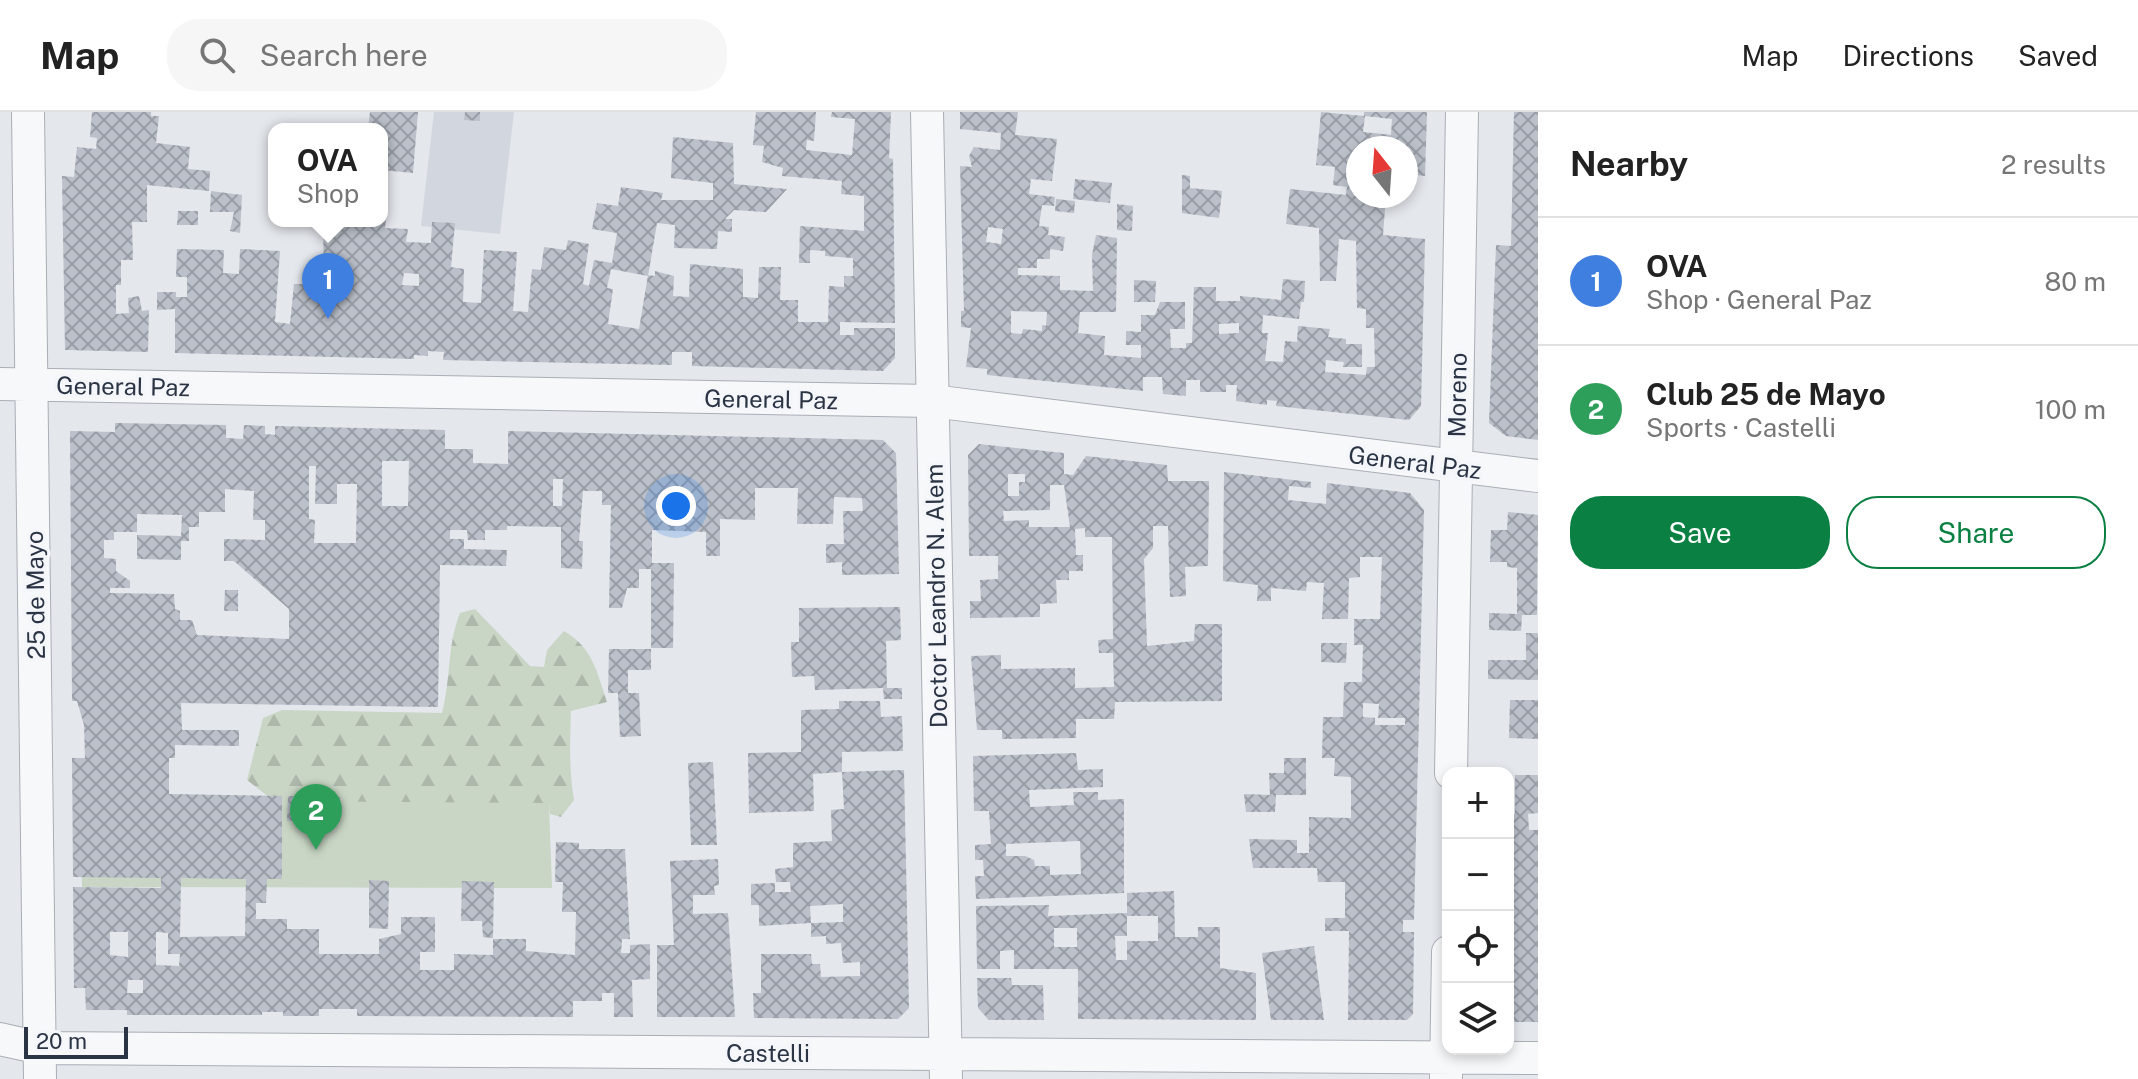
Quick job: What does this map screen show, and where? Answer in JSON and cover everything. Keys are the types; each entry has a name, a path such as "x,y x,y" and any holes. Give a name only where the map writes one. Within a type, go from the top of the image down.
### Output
{"street":[{"name":"25 de Mayo","path":"28,112 40,1064"},
{"name":"Doctor Leandro N. Alem","path":"927,112 946,1067"},
{"name":"Moreno","path":"1451,767 1462,112"},
{"name":"General Paz","path":"0,384 932,401 1538,476"},
{"path":"1446,1069 1447,983"},
{"name":"Castelli","path":"0,1039 40,1064 1446,1069 1538,1058"}],"shaded area":[{"path":"434,112 514,112 500,234 421,226"}],"green space":[{"path":"475,609 530,666 544,667 547,650 564,631 582,645 597,671 607,702 571,711 574,800 561,817 550,814 549,803 287,803 269,797 247,780 263,718 282,710 442,713 456,625 460,613"},
{"path":"81,800 549,803 552,888 82,887"}],"building":[{"path":"92,112 151,112 151,116 159,116 156,143 190,147 188,169 210,171 209,191 147,185 147,222 132,222 133,260 121,260 121,285 116,285 116,314 129,313 128,298 139,296 142,311 149,310 148,352 65,350 62,176 74,177 77,147 96,149 97,138 90,137"},
{"path":"370,112 418,112 413,173 388,171 388,123 369,123"},
{"path":"465,112 480,112 480,121 464,120"},
{"path":"756,112 816,112 814,141 807,140 806,150 852,155 855,119 831,117 832,112 891,112 889,158 893,159 895,323 840,322 840,335 854,335 854,328 895,328 895,358 883,371 692,366 692,352 672,352 672,365 443,360 444,352 428,351 428,356 414,355 414,359 175,353 175,309 157,310 157,292 176,292 176,297 187,297 187,277 176,277 177,249 224,250 223,273 239,274 240,249 280,251 275,322 290,324 294,284 324,284 323,227 408,229 406,242 431,243 432,222 455,223 451,267 464,269 463,302 481,303 484,250 517,252 513,311 528,312 532,269 541,270 544,247 566,250 568,240 589,244 583,284 589,286 594,260 612,263 617,233 592,229 597,203 618,206 621,187 663,193 661,200 713,200 713,183 671,178 673,137 733,143 734,184 787,189 766,212 734,210 725,219 732,219 732,232 718,231 717,249 674,248 675,225 657,223 648,275 655,276 655,271 674,276 673,296 689,297 690,264 743,269 743,297 758,298 759,267 781,267 780,300 798,300 798,322 828,322 829,286 844,287 844,276 853,276 853,258 825,256 825,251 810,250 810,263 799,263 800,226 864,231 864,196 841,194 842,181 782,176 783,168 762,162 764,146 753,145","holes":["611,269 648,276 639,329 608,324 613,289 607,288","404,273 419,274 419,286 402,285"]},
{"path":"960,112 1018,112 1015,135 1057,139 1052,181 1031,179 1029,194 1055,197 1054,206 1042,205 1039,226 1049,227 1048,235 1065,237 1063,251 1050,249 1050,259 1037,259 1037,268 1018,268 1018,275 1060,276 1060,290 1093,291 1092,255 1096,235 1117,238 1116,312 1080,312 1078,333 1105,336 1104,355 1141,358 1141,345 1126,345 1126,331 1141,332 1141,315 1155,315 1160,302 1185,302 1185,329 1170,329 1171,348 1186,348 1186,343 1192,343 1194,287 1216,287 1216,301 1240,301 1240,296 1281,300 1283,279 1305,281 1304,302 1301,302 1299,319 1263,315 1262,333 1268,333 1265,361 1283,362 1285,341 1297,342 1298,326 1330,329 1328,337 1346,339 1346,344 1362,344 1362,367 1343,367 1344,362 1326,360 1325,372 1366,375 1367,367 1375,367 1374,328 1366,328 1366,309 1357,308 1356,241 1339,239 1336,281 1320,281 1319,228 1286,224 1290,189 1346,195 1346,208 1385,208 1383,235 1425,239 1421,406 1409,420 1276,406 1277,401 1267,400 1267,405 1236,401 1237,385 1226,385 1226,392 1200,392 1200,380 1186,380 1186,396 1163,394 1162,377 1143,377 1143,391 987,375 987,369 966,367 971,328 961,327 961,311 964,311 960,166 972,167 969,156 974,147 1000,150 1001,133 960,129","holes":["988,227 1003,229 1001,244 986,242","1011,311 1047,312 1046,326 1042,325 1042,331 1023,329 1022,334 1011,333","1239,323 1239,333 1219,334 1219,324"]},
{"path":"1321,112 1364,116 1364,112 1427,112 1425,176 1418,175 1418,136 1346,136 1346,187 1333,185 1335,167 1316,165","holes":["1365,116 1392,119 1391,135 1363,132"]},
{"path":"1514,112 1538,112 1538,440 1506,436 1489,423 1496,245 1511,246"},
{"path":"1182,175 1190,176 1190,188 1222,191 1219,218 1182,213"},
{"path":"1075,179 1112,183 1110,203 1073,199"},
{"path":"211,191 242,195 240,233 230,231 234,212 210,212"},
{"path":"1056,199 1075,201 1074,213 1055,211"},
{"path":"1117,204 1133,206 1132,231 1117,230"},
{"path":"178,211 198,211 198,225 177,225"},
{"path":"1134,280 1156,281 1155,302 1134,302"},
{"path":"115,423 226,425 226,438 243,439 244,425 265,426 265,434 275,435 275,426 445,430 445,449 473,449 473,463 508,464 508,431 883,440 896,453 899,574 842,575 842,562 826,563 826,544 844,544 843,511 863,511 862,498 834,497 833,524 797,524 798,488 755,488 755,520 720,519 720,556 706,556 706,532 652,530 652,563 674,563 673,648 651,648 651,569 639,569 639,588 627,588 622,608 609,608 611,505 602,505 602,491 583,491 579,541 583,541 582,569 561,568 561,527 507,526 507,530 485,530 485,540 468,540 467,530 450,530 450,539 464,539 464,549 507,550 506,566 440,565 438,707 181,703 182,730 239,730 239,746 175,745 175,758 169,758 169,794 282,796 282,879 267,879 266,903 256,903 256,919 287,919 287,929 319,929 319,954 379,954 379,939 401,934 401,917 435,917 435,952 420,952 420,970 454,970 454,954 493,955 493,939 526,939 526,951 575,955 576,912 562,912 563,882 555,882 556,842 579,843 579,849 625,849 630,939 622,939 621,953 630,953 630,945 650,944 650,979 632,980 633,1017 614,1017 614,993 602,993 602,1001 573,1001 573,1017 357,1016 357,1009 319,1009 319,1016 283,1016 283,1012 262,1012 262,1015 127,1015 127,1010 86,1010 85,988 74,988 73,887 161,888 161,878 73,877 72,758 85,758 84,725 77,701 72,701 70,431 115,432","holes":["382,461 409,461 408,506 382,506","309,466 316,466 315,504 337,504 337,484 357,484 356,543 314,543 315,520 309,519","553,479 563,479 562,506 553,506","225,489 254,491 253,520 265,520 265,540 224,539 224,561 234,561 289,609 289,639 197,635 192,620 180,620 174,594 110,593 110,588 130,588 130,581 116,571 116,559 104,558 104,540 114,540 114,532 137,532 137,514 182,515 181,536 137,535 137,559 181,560 181,541 189,541 189,527 199,527 199,512 225,512","181,878 246,879 245,936 180,937","110,932 128,932 128,957 110,955","156,932 168,933 168,954 180,954 179,966 156,965","128,980 143,980 143,993 127,993"]},
{"path":"979,444 1064,453 1064,474 1073,475 1086,456 1167,465 1168,481 1209,481 1208,566 1185,567 1186,596 1170,597 1168,526 1153,526 1153,548 1144,559 1147,646 1194,641 1195,624 1222,624 1222,701 1115,702 1114,719 1076,719 1076,738 1002,739 1002,730 977,730 971,656 1001,655 1001,669 1075,668 1075,688 1114,687 1113,653 1099,653 1098,640 1113,639 1112,537 1085,537 1085,528 1075,529 1076,555 1083,555 1083,571 1069,571 1069,580 1056,580 1057,603 1040,604 1040,617 970,618 970,601 981,601 980,580 998,579 998,556 969,556 968,455","holes":["1008,474 1025,474 1025,482 1019,482 1019,496 1008,496","1050,485 1064,485 1070,527 1029,527 1029,520 1004,521 1003,511 1050,510"]},
{"path":"1224,472 1311,482 1311,488 1289,486 1288,500 1326,504 1327,483 1410,493 1424,510 1414,920 1403,920 1403,932 1414,932 1413,1014 1407,1020 1348,1020 1349,931 1325,931 1325,918 1345,918 1345,882 1318,882 1317,868 1253,868 1249,839 1297,840 1297,853 1309,853 1309,817 1351,818 1351,777 1334,776 1335,758 1322,758 1323,717 1343,717 1344,682 1362,682 1363,645 1354,645 1354,619 1380,619 1382,557 1360,557 1360,577 1349,578 1348,619 1322,619 1324,583 1307,582 1306,591 1271,588 1271,601 1257,601 1258,585 1223,581","holes":["1363,703 1379,704 1378,718 1405,718 1405,725 1375,725 1375,718 1363,717"]},
{"path":"1508,512 1538,515 1537,615 1522,615 1521,631 1489,630 1489,613 1517,614 1517,568 1507,567 1507,562 1490,562 1491,530 1507,530"},
{"path":"225,590 238,590 238,611 224,611"},
{"path":"900,607 901,640 886,641 887,688 902,688 902,699 884,699 883,688 815,690 814,676 792,677 791,642 799,642 799,608"},
{"path":"1526,633 1538,633 1538,680 1488,679 1488,660 1526,660"},
{"path":"1321,643 1347,643 1346,663 1321,662"},
{"path":"609,649 651,649 651,670 628,670 628,693 639,693 641,736 620,737 618,693 608,693"},
{"path":"1510,700 1538,700 1538,739 1509,738"},
{"path":"839,701 880,701 881,717 902,716 903,751 842,752 842,772 813,774 814,811 749,813 748,753 801,752 801,710 839,709"},
{"path":"1076,753 1078,770 1103,769 1103,787 1029,790 1030,807 1074,805 1073,792 1098,792 1098,800 1124,799 1124,893 976,899 975,876 984,876 983,860 975,860 975,845 991,844 989,811 974,811 973,756","holes":["1080,841 1081,874 1050,875 1050,866 1035,866 1034,860 1025,856 1006,856 1006,844"]},
{"path":"1284,758 1306,758 1306,795 1276,795 1275,812 1246,812 1244,794 1270,795 1269,773 1284,773"},
{"path":"713,762 717,845 691,845 688,763"},
{"path":"904,770 909,1008 898,1019 754,1018 753,993 761,993 761,954 811,954 812,964 820,964 821,977 860,976 860,962 843,963 841,943 826,944 826,936 811,937 811,923 759,926 759,905 751,905 751,884 775,883 775,892 791,892 790,882 776,882 775,869 793,867 793,843 832,841 831,810 844,809 842,772","holes":["843,904 843,922 811,923 810,906"]},
{"path":"1515,775 1538,775 1538,813 1528,814 1529,830 1538,830 1538,1022 1514,1022"},
{"path":"288,796 340,797 340,822 287,821"},
{"path":"718,859 719,885 714,886 715,895 693,895 693,914 728,913 735,1017 657,1017 657,945 674,945 670,861"},
{"path":"369,880 389,881 388,929 369,928"},
{"path":"462,881 494,882 493,938 483,937 482,921 461,921"},
{"path":"1174,891 1175,937 1198,937 1198,927 1220,927 1220,968 1256,973 1256,1020 1078,1019 1078,969 1014,969 1014,950 1000,951 1000,969 977,969 976,906 1049,905 1048,916 1127,913 1127,893","holes":["1127,916 1158,916 1158,941 1127,941 1127,960 1116,960 1115,936 1127,936","1054,928 1077,928 1077,947 1054,947"]},
{"path":"1314,946 1324,1020 1271,1020 1262,953"},
{"path":"977,978 1011,978 1012,985 1043,985 1044,1020 989,1020 978,1008"}],"place":[{"name":"OVA","path":"328,319"},
{"name":"Club 25 de Mayo","path":"316,850"}]}
